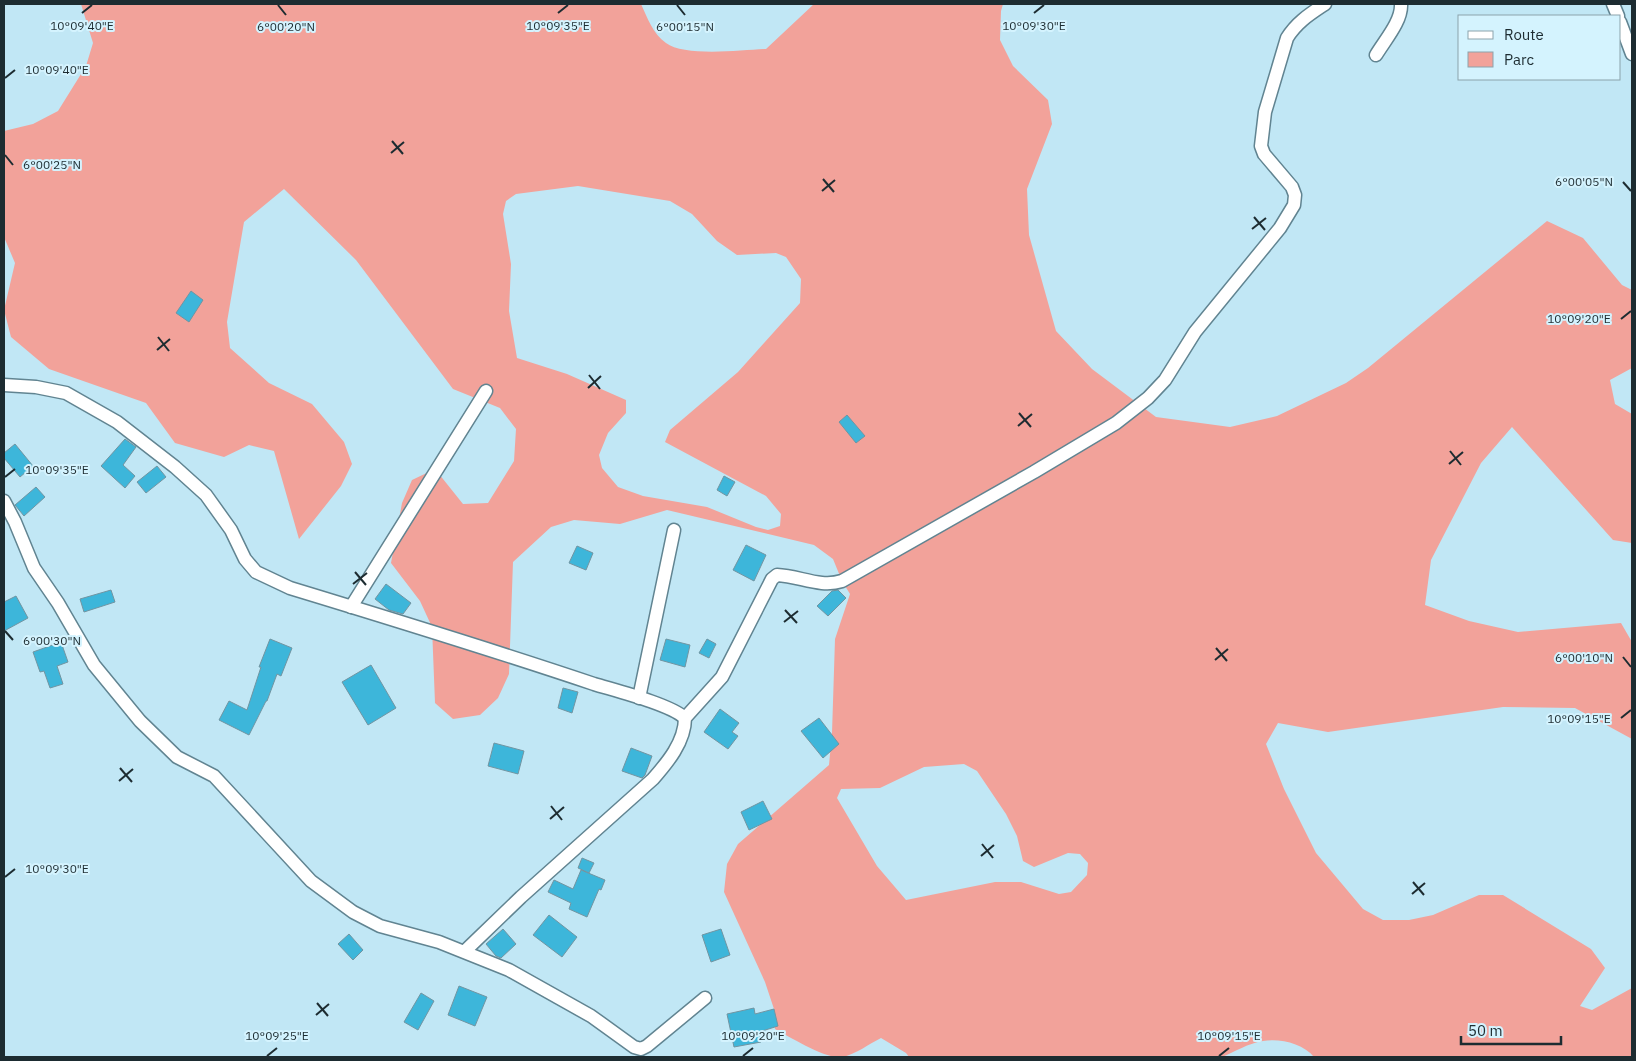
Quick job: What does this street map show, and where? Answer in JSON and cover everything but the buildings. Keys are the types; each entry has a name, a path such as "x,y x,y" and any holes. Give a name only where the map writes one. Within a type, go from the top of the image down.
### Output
{"street":[{"path":"465,952 521,897 653,780 670,759 685,728 685,718 722,677 772,579 777,575 818,583 832,584 842,581 1116,423 1148,398 1159,386 1195,332 1280,228 1294,205 1295,195 1292,187 1264,154 1261,146 1266,112 1287,38 1301,20 1325,4"},
{"path":"1376,54 1394,26 1401,9 1400,4"},
{"path":"1621,25 1632,54"},
{"path":"4,385 36,387 66,393 117,422 175,467 206,495 231,530 245,559 256,572 290,588 495,651 639,698 678,712 685,718"},
{"path":"351,607 486,390"},
{"path":"4,501 34,568 58,603 94,665 140,721 171,751 188,763 214,776 311,881 354,912 380,926 465,952 509,970 591,1016 626,1042 641,1049 704,998"},
{"path":"639,698 674,530"}],"green space":[{"path":"81,4 641,4 654,30 666,43 686,50 714,52 766,49 814,4 1003,4 1000,40 1013,66 1048,100 1052,124 1027,189 1029,235 1056,331 1092,369 1156,417 1230,427 1277,416 1346,383 1368,368 1547,221 1583,238 1622,285 1632,290 1632,368 1610,380 1615,404 1632,414 1632,543 1613,540 1512,427 1481,463 1431,560 1425,605 1469,621 1518,632 1621,623 1632,642 1632,739 1575,708 1503,707 1328,732 1278,723 1266,744 1284,789 1316,853 1363,909 1383,920 1409,920 1433,915 1479,895 1503,895 1591,949 1605,968 1580,1006 1592,1010 1632,988 1632,1057 1314,1057 1304,1048 1297,1045 1269,1040 1252,1044 1222,1057 909,1057 906,1053 881,1038 853,1054 837,1057 819,1052 775,1029 774,1009 765,982 724,892 727,864 738,844 829,765 835,639 850,594 842,581 833,559 814,545 667,510 620,524 574,520 551,527 513,562 509,674 498,698 480,715 453,719 435,703 432,627 420,601 391,563 402,503 412,480 435,469 463,504 488,503 514,461 516,429 500,408 453,389 356,260 284,189 244,222 227,322 230,348 269,383 312,404 344,442 352,464 341,486 299,539 274,451 249,445 224,457 175,443 146,403 49,369 11,337 4,310 15,263 4,237 4,131 33,124 58,111 86,66 93,43","holes":["578,186 670,201 692,214 717,241 737,255 776,253 786,257 801,279 800,303 738,372 670,430 665,442 766,496 781,514 780,526 768,530 707,507 643,496 618,487 602,468 599,455 608,433 626,413 626,400 567,374 517,358 509,311 511,264 503,214 506,201 516,194","964,764 977,771 1006,814 1017,836 1023,861 1034,867 1068,853 1080,854 1088,863 1087,875 1071,892 1059,894 1021,882 995,882 906,900 877,866 837,798 841,789 880,788 924,767"]}]}
